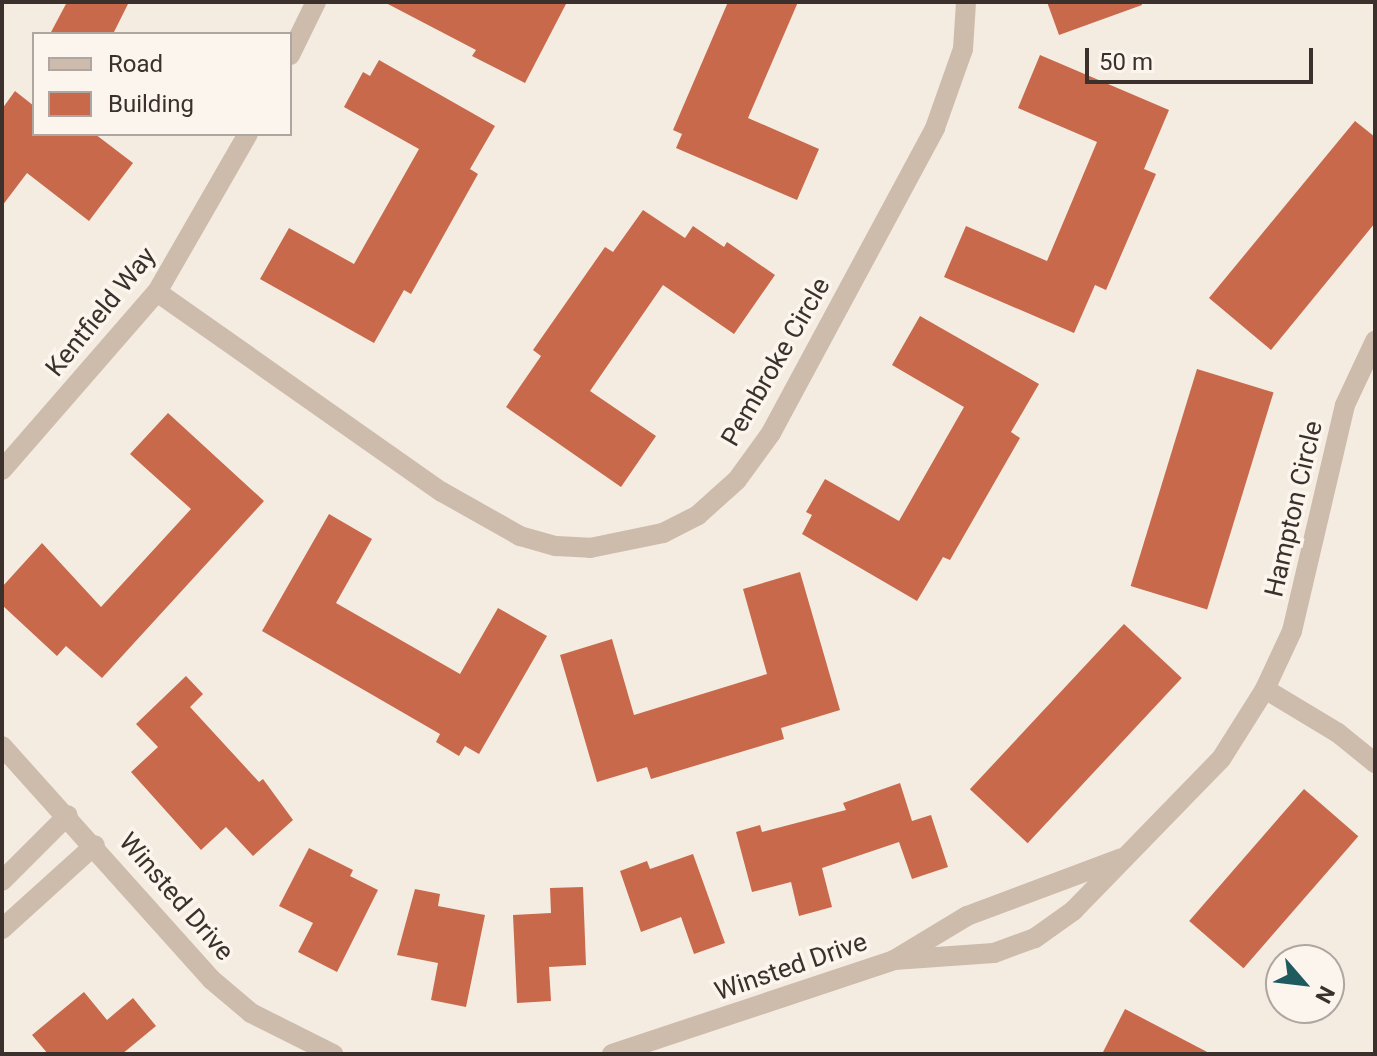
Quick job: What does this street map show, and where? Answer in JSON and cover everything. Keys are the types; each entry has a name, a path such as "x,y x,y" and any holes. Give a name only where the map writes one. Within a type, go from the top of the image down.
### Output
{"street":[{"path":"292,51 316,2"},
{"name":"Pembroke Circle","path":"157,292 442,492 498,526 556,546 590,548 663,533 698,515 737,480 771,433 935,128 954,85 966,2"},
{"name":"Kentfield Way","path":"2,470 157,292 247,136"},
{"name":"Hampton Circle","path":"1265,689 1307,579 1345,405 1375,341"},
{"path":"1265,689 1338,733 1375,763"},
{"name":"Winsted Drive","path":"894,960 994,953 1035,938 1073,911 1122,857 1167,820 1221,759 1265,689"},
{"name":"Winsted Drive","path":"2,746 95,845 212,980 251,1013 333,1054"},
{"path":"2,881 68,815"},
{"path":"2,929 95,845"},
{"name":"Winsted Drive","path":"612,1054 894,960 967,916 1122,857"}],"building":[{"path":"67,2 129,2 114,32 51,32"},
{"path":"384,2 567,2 525,83 472,56 476,50"},
{"path":"728,2 798,2 748,118 819,149 797,200 676,148 682,134 673,130"},
{"path":"1047,2 1141,2 1142,5 1059,35"},
{"path":"1040,55 1169,110 1144,169 1156,174 1106,290 1095,285 1074,333 944,277 966,226 1047,261 1097,142 1018,108"},
{"path":"379,60 495,126 470,169 478,174 411,294 404,290 374,343 260,279 289,228 354,264 419,149 344,107 363,72 370,76"},
{"path":"15,91 32,104 32,136 98,136 133,163 89,221 27,173 2,206 2,109"},
{"path":"1355,121 1375,137 1375,223 1271,350 1209,298"},
{"path":"643,210 685,238 693,226 724,247 727,242 775,275 734,334 663,285 590,391 656,436 621,487 506,407 541,356 533,350 605,247 613,252"},
{"path":"920,316 1039,384 1011,432 1020,438 950,560 943,557 917,601 802,534 812,515 806,512 825,479 899,521 964,407 892,365"},
{"path":"1197,369 1274,392 1207,609 1131,586"},
{"path":"168,413 264,501 102,678 66,646 57,656 2,605 2,587 42,543 101,607 191,509 130,454"},
{"path":"329,514 372,539 336,603 460,674 498,608 547,636 479,754 465,746 459,756 436,742 440,734 262,631"},
{"path":"800,572 840,710 781,728 784,739 651,779 647,767 597,782 560,655 612,639 634,715 767,674 743,589"},
{"path":"1124,624 1182,678 1028,843 970,789"},
{"path":"186,676 203,694 190,707 259,782 263,779 293,820 253,856 226,827 201,850 131,772 158,747 136,724"},
{"path":"900,783 912,821 931,815 948,867 912,879 899,842 822,868 832,907 799,916 791,882 752,892 736,832 760,825 762,832 846,810 843,803"},
{"path":"1304,789 1358,836 1244,968 1189,921"},
{"path":"309,848 353,870 350,876 378,890 337,972 298,952 313,923 279,906"},
{"path":"693,854 725,943 694,954 681,917 641,932 620,871 647,861 650,869"},
{"path":"583,887 586,965 549,967 551,1001 517,1003 513,915 551,913 550,888"},
{"path":"415,889 440,894 438,906 485,915 466,1007 431,1000 438,963 397,955"},
{"path":"84,992 107,1020 133,998 156,1026 122,1054 48,1054 32,1035"},
{"path":"1125,1009 1211,1054 1102,1054"}]}
